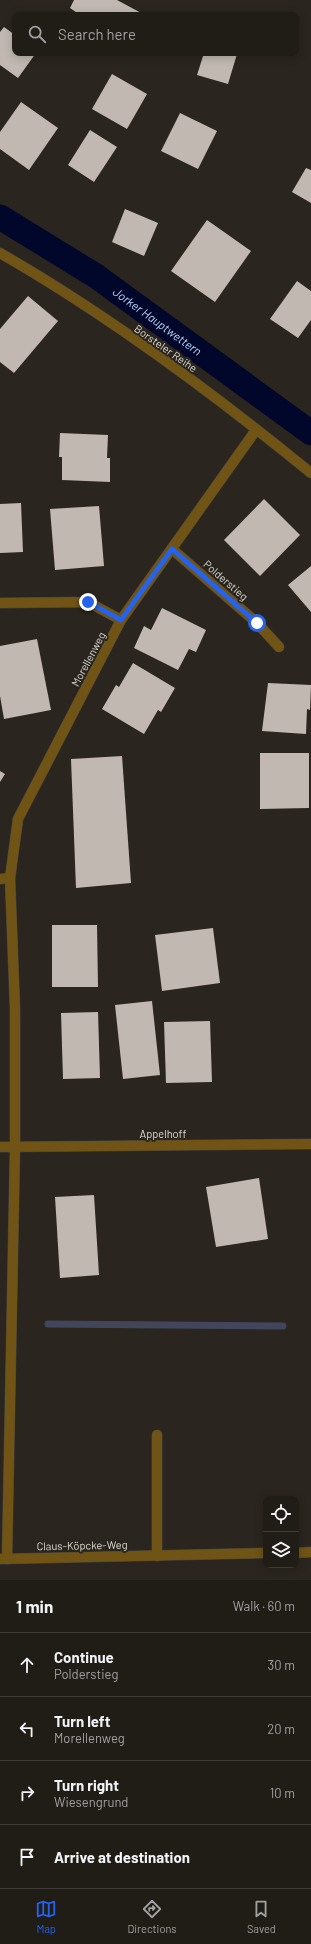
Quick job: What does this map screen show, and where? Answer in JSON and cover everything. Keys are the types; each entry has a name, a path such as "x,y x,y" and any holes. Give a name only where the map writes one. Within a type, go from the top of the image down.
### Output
{"street":[{"name":"Borsteler Reihe","path":"0,253 55,284 191,380 311,473"},
{"name":"Morellenweg","path":"15,1146 15,1009 5,878 18,819 121,620 256,430"},
{"name":"Polderstieg","path":"172,549 257,623 279,648"},
{"path":"0,603 88,602 121,620"},
{"name":"Appelhoff","path":"0,1147 311,1144"},
{"name":"Claus-Köpcke-Weg","path":"15,1146 4,1559 263,1553"},
{"path":"157,1435 157,1556"},
{"path":"299,1552 311,1552"}],"building":[{"path":"74,0 117,0 139,12 76,12 70,8"},
{"path":"4,27 12,33 12,56 34,56 18,78 0,65 0,32"},
{"path":"203,56 236,56 228,84 197,75"},
{"path":"112,74 147,94 127,129 92,109"},
{"path":"21,102 58,128 29,170 0,149 0,132"},
{"path":"180,113 217,131 198,169 161,151"},
{"path":"90,130 117,147 94,182 68,165"},
{"path":"306,168 311,170 311,203 292,192"},
{"path":"125,209 158,223 144,256 112,242"},
{"path":"207,220 251,251 215,302 171,271"},
{"path":"297,281 311,291 311,320 298,338 270,319"},
{"path":"28,296 58,321 14,373 0,362 0,329"},
{"path":"60,433 108,435 107,458 110,458 110,482 62,480 62,457 59,457"},
{"path":"264,499 300,535 260,576 224,540"},
{"path":"21,503 23,552 0,553 0,504"},
{"path":"99,506 104,566 55,570 50,509"},
{"path":"311,566 311,612 288,585"},
{"path":"162,608 206,630 196,652 189,649 178,670 134,648 144,626 151,630"},
{"path":"37,639 51,710 4,719 0,696 0,646"},
{"path":"133,663 175,688 161,712 158,710 144,734 102,709 116,685 119,687"},
{"path":"268,683 311,685 310,710 307,709 306,734 262,731"},
{"path":"260,753 309,753 309,808 260,809"},
{"path":"122,756 131,883 76,888 71,759"},
{"path":"0,771 5,774 0,782"},
{"path":"52,925 97,925 98,987 52,987"},
{"path":"213,928 220,983 162,991 155,935"},
{"path":"152,1001 160,1075 123,1079 115,1005"},
{"path":"98,1012 100,1078 63,1079 61,1013"},
{"path":"210,1021 212,1082 166,1083 164,1022"},
{"path":"259,1178 268,1239 216,1247 206,1187"},
{"path":"94,1195 99,1275 60,1278 55,1197"}],"waterway":[{"name":"Jorker Hauptwettern","path":"0,217 96,276 311,433"},
{"path":"48,1324 283,1326"}],"route":[{"path":"88,602 121,620 172,549 257,623"}]}
